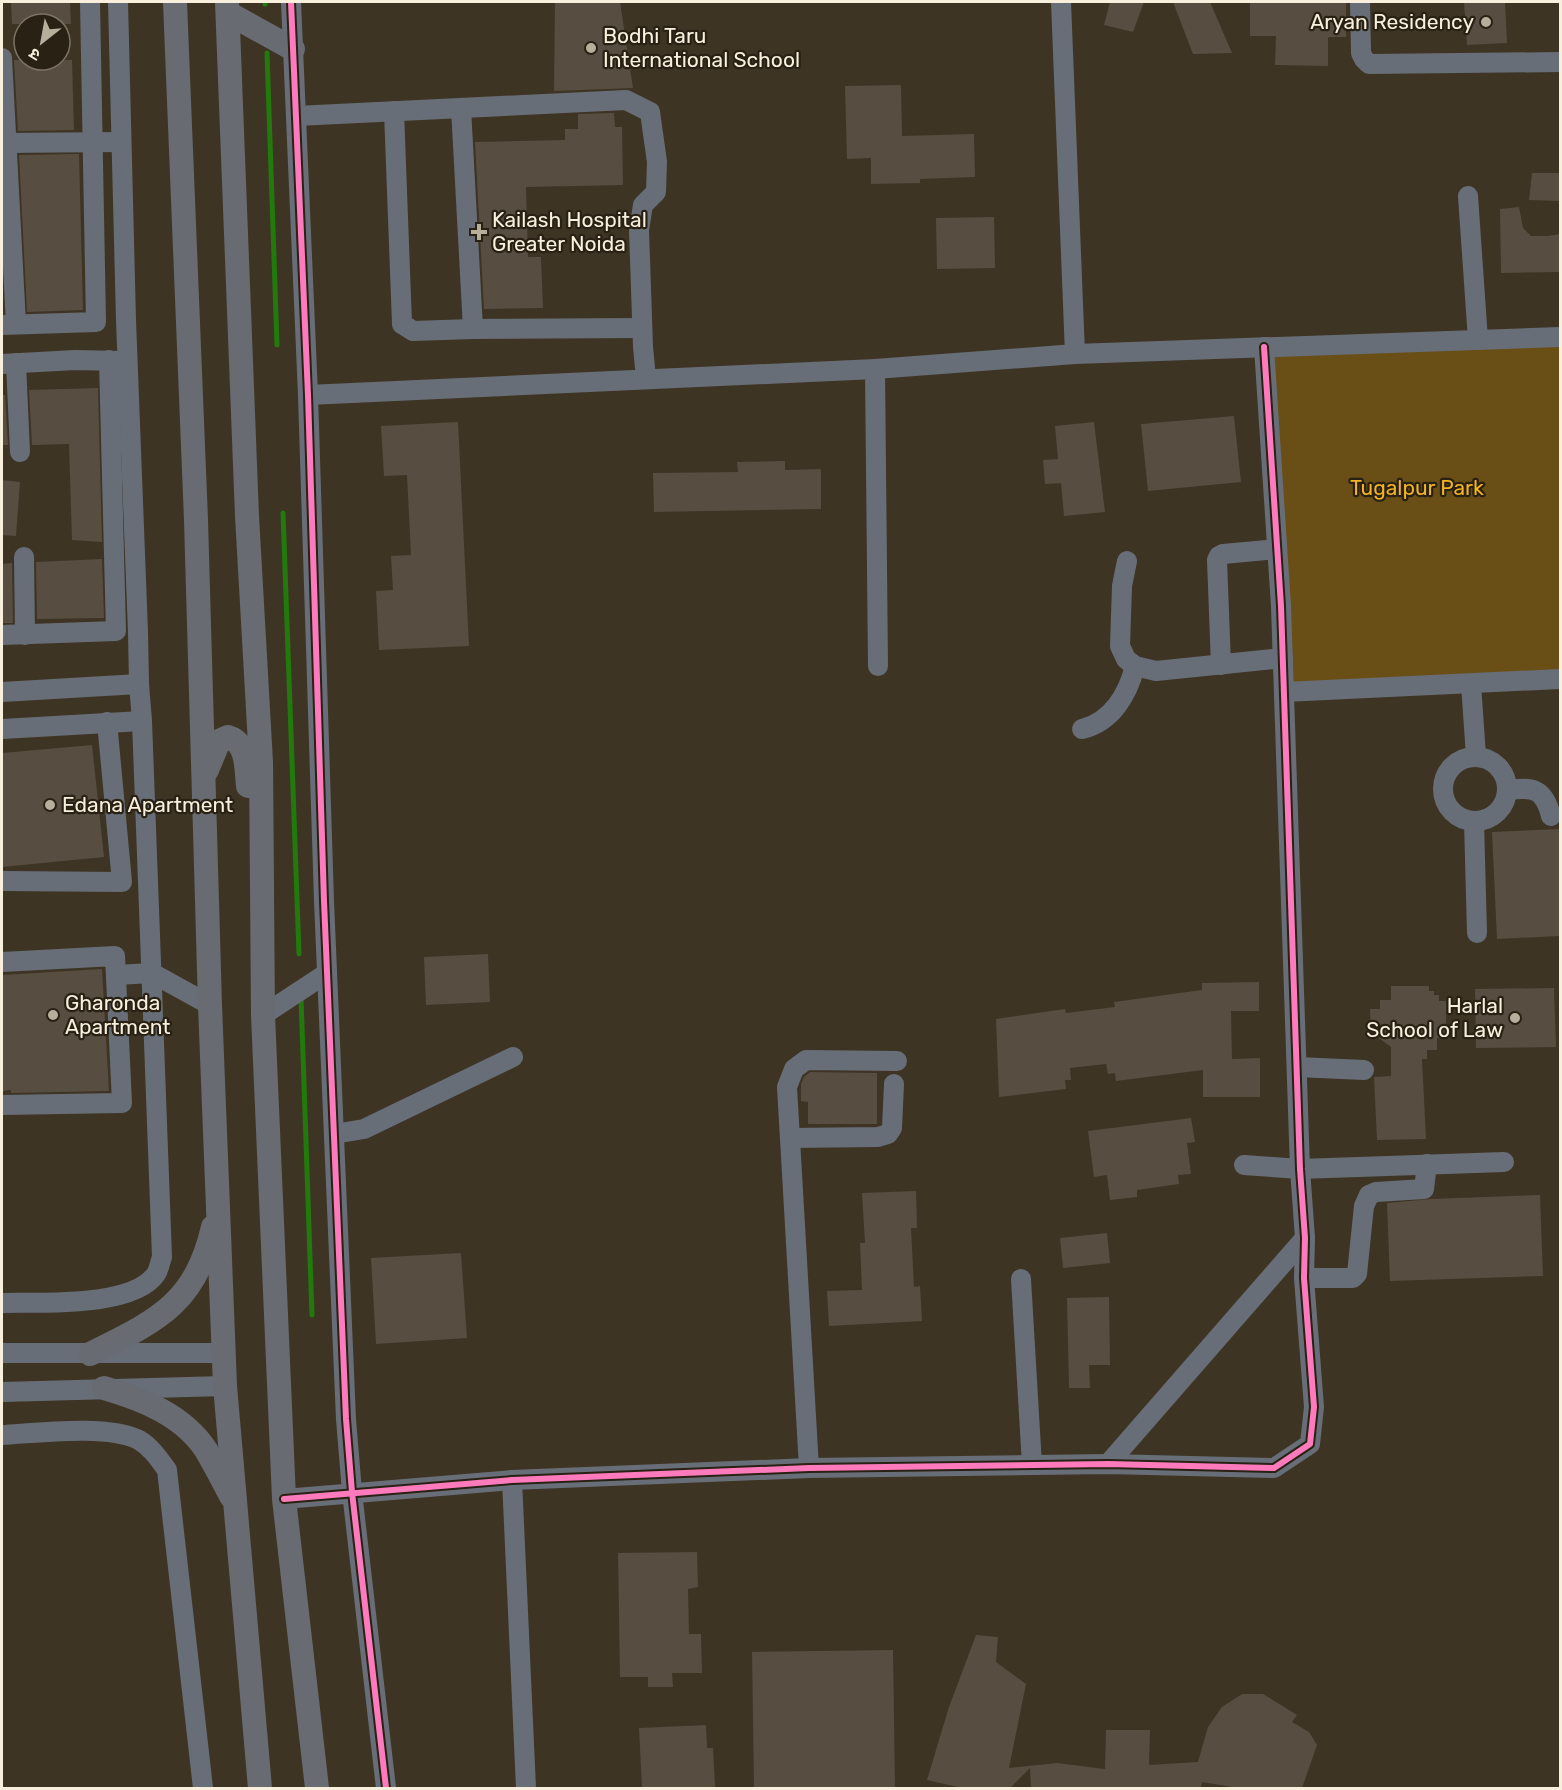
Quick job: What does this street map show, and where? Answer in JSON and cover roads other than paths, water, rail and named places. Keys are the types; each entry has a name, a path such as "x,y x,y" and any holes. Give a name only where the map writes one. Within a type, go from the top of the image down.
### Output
{"main road":[{"path":"175,2 225,1386 261,1788"},
{"path":"227,7 293,49"},
{"path":"227,7 247,516 261,762 262,1014 284,1499 317,1788"},
{"path":"204,778 219,741 228,736 234,738 243,748 250,799 261,816"},
{"path":"90,1354 147,1326 172,1307 192,1282 208,1249 218,1205"},
{"path":"104,1388 136,1397 171,1416 191,1433 205,1449 235,1503"}],"street":[{"path":"2,58 9,324 96,322 90,2"},
{"path":"116,631 122,142 117,2"},
{"path":"291,2 346,1419 352,1492 386,1788"},
{"path":"1061,2 1075,354"},
{"path":"1360,2 1361,53 1370,64 1560,62"},
{"path":"296,116 626,100 650,112 657,162 656,192 643,205 639,230 646,378"},
{"path":"461,108 473,329"},
{"path":"394,111 402,324 413,332 473,329 642,328"},
{"path":"4,143 122,142"},
{"path":"1468,196 1478,340"},
{"path":"308,395 875,369 1075,354 1560,337"},
{"path":"284,1499 512,1480 809,1468 1108,1464 1274,1468 1310,1444 1314,1407 1300,1169 1283,658 1264,347"},
{"path":"20,452 9,363 118,361"},
{"path":"2,1303 118,1297 139,1289 156,1274 162,1257 138,632 118,361"},
{"path":"875,369 878,666"},
{"path":"1221,665 1217,560 1223,554 1277,549"},
{"path":"24,557 25,635"},
{"path":"1127,561 1122,586 1120,646 1126,659 1136,666 1156,671 1283,658"},
{"path":"2,635 138,632"},
{"path":"1082,729 1092,727 1107,718 1129,687 1136,666"},
{"path":"1284,692 1560,680"},
{"path":"2,692 139,684"},
{"path":"1470,684 1476,756"},
{"path":"2,729 142,721"},
{"path":"2,881 122,882 107,722"},
{"path":"1476,756 1488,759 1499,766 1506,777 1508,790 1505,802 1498,812 1487,819 1474,821 1462,818 1452,811 1445,800 1443,788 1446,775 1453,765 1463,759 1476,756"},
{"path":"1508,790 1529,788 1540,794 1548,804 1551,816"},
{"path":"1474,821 1477,933"},
{"path":"2,962 114,956 122,1103 2,1105"},
{"path":"116,975 152,973 210,1005"},
{"path":"262,1014 327,973"},
{"path":"334,1134 364,1129 513,1057"},
{"path":"809,1468 787,1087 794,1069 806,1060 897,1061"},
{"path":"1297,1067 1364,1070"},
{"path":"790,1138 878,1137 888,1134 892,1128 894,1084"},
{"path":"1244,1165 1300,1169 1504,1162"},
{"path":"1305,1278 1353,1278 1357,1274 1365,1206 1369,1195 1376,1192 1424,1189 1427,1164"},
{"path":"1108,1464 1305,1238"},
{"path":"1021,1280 1032,1465"},
{"path":"2,1353 224,1353"},
{"path":"2,1392 225,1386"},
{"path":"2,1435 52,1432 121,1433 140,1440 156,1453 167,1470 203,1788"},
{"path":"512,1480 526,1788"}],"waterway":[{"path":"267,53 277,345"},
{"path":"283,513 299,954"},
{"path":"301,997 312,1315"}],"place":[{"name":"Aryan Residency","path":"1486,22"},
{"name":"Bodhi Taru International School","path":"591,48"},
{"name":"Kailash Hospital Greater Noida","path":"479,232"},
{"name":"Edana Apartment","path":"50,805"},
{"name":"Gharonda Apartment","path":"53,1015"},
{"name":"Harlal School of Law","path":"1515,1018"}],"park label":[{"name":"Tugalpur Park","path":"1417,488"}]}
